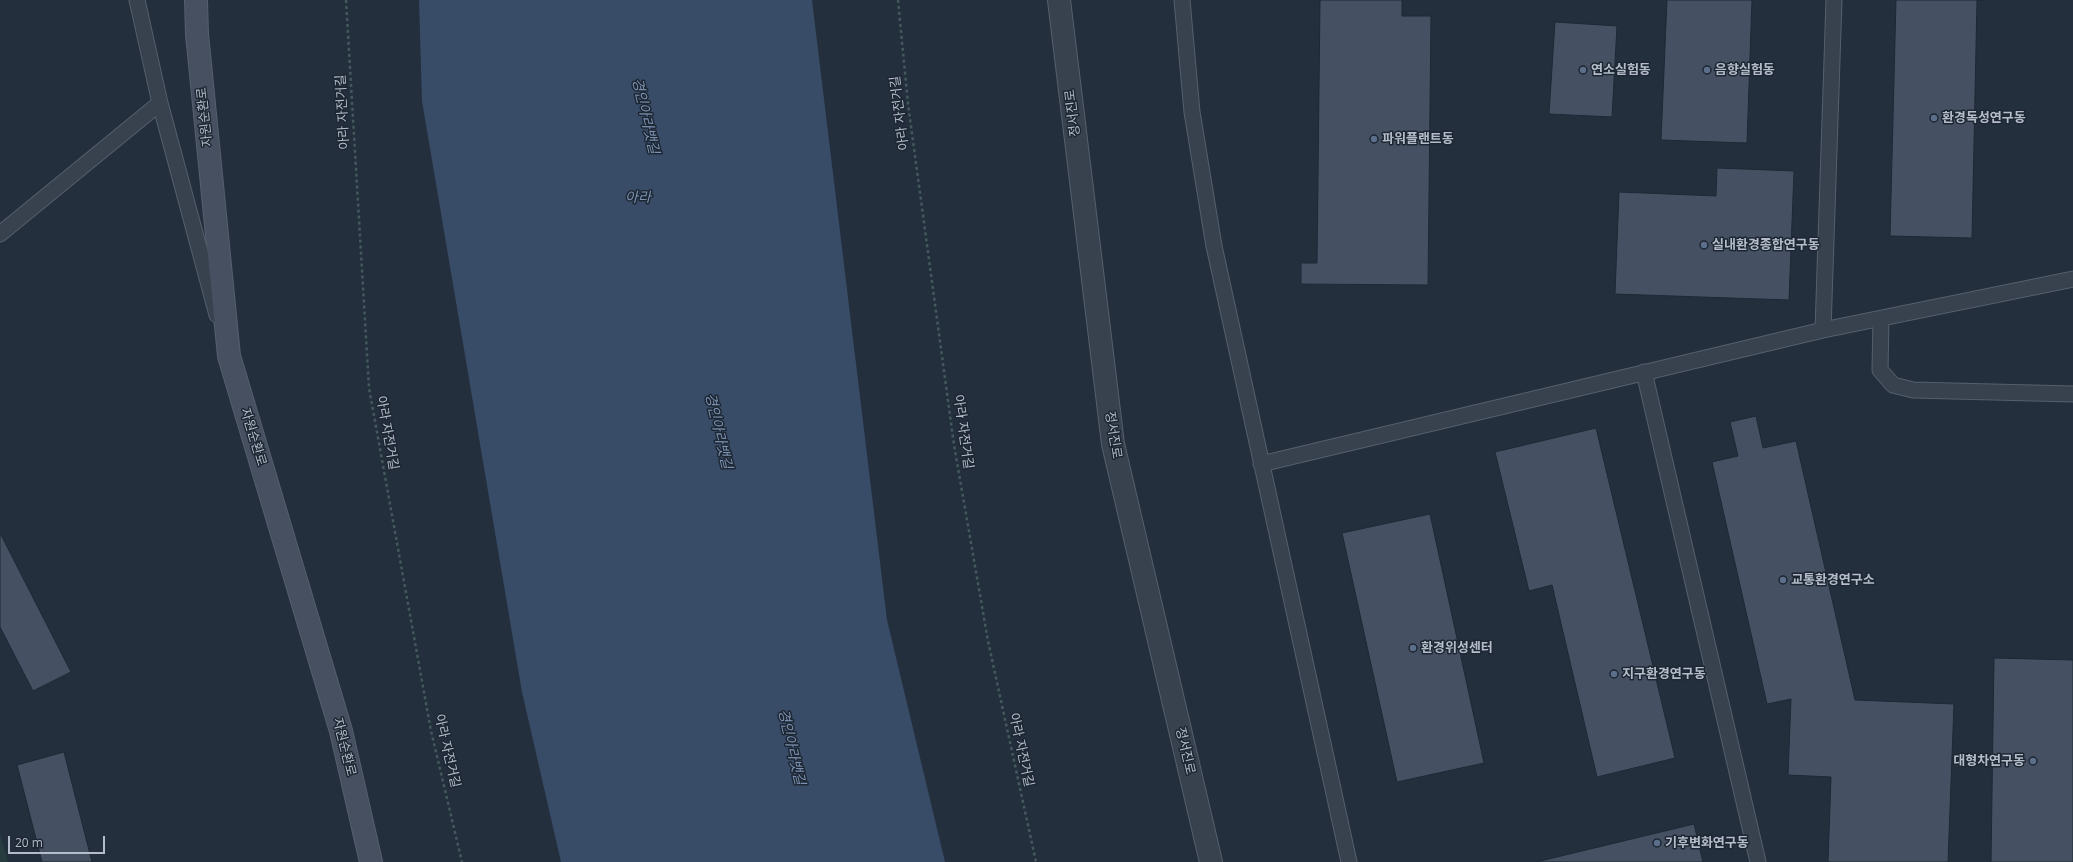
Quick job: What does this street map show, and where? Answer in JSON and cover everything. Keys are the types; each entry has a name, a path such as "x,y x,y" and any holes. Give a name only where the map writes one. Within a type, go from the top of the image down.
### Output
{"main road":[{"name":"자원순환로","path":"196,0 197,34 229,356 341,731 371,862"}],"street":[{"name":"정서진로","path":"1059,0 1114,444 1211,862"}],"lane":[{"path":"137,0 160,103 229,356"},
{"path":"1182,0 1192,112 1214,246 1349,862"},
{"path":"1823,330 1834,0"},
{"path":"0,234 160,103"},
{"path":"1261,464 1823,330 2073,279"},
{"path":"1880,319 1880,370 1893,385 1913,390 2073,394"},
{"path":"1644,372 1758,862"}],"path":[{"name":"아라 자전거길","path":"346,0 369,388 431,731 462,862"},
{"name":"아라 자전거길","path":"898,0 908,104 954,445 988,641 1036,862"}],"green space":[{"path":"0,833 8,862 0,862"}],"water":[{"name":"아라","path":"419,0 812,0 887,620 945,862 561,862 522,692 422,101"}],"building":[{"name":"파워플랜트동","path":"1320,0 1402,0 1402,16 1431,16 1428,285 1301,284 1301,263 1317,263"},
{"name":"음향실험동","path":"1667,0 1752,0 1747,143 1661,140"},
{"name":"환경독성연구동","path":"1896,0 1977,0 1972,238 1890,236"},
{"name":"연소실험동","path":"1555,22 1617,26 1612,117 1549,114"},
{"name":"실내환경종합연구동","path":"1717,168 1794,171 1789,300 1615,294 1619,192 1716,196"},
{"name":"교통환경연구소","path":"1756,416 1763,448 1796,441 1855,700 1954,704 1948,862 1828,862 1831,777 1788,775 1791,699 1767,704 1712,462 1738,456 1730,422"},
{"name":"지구환경연구동","path":"1596,428 1675,758 1597,777 1552,585 1529,591 1495,452"},
{"name":"환경위성센터","path":"1430,514 1484,763 1397,782 1342,533"},
{"path":"0,533 71,672 33,691 0,627"},
{"name":"대형차연구동","path":"1994,658 2073,660 2073,862 1991,862"},
{"path":"64,752 92,862 42,862 17,765"},
{"name":"기후변화연구동","path":"1694,824 1703,862 1536,862"}],"place":[{"name":"연소실험동","path":"1583,70"},
{"name":"음향실험동","path":"1707,70"},
{"name":"환경독성연구동","path":"1934,118"},
{"name":"파워플랜트동","path":"1374,139"},
{"name":"실내환경종합연구동","path":"1704,245"},
{"name":"교통환경연구소","path":"1783,580"},
{"name":"환경위성센터","path":"1413,648"},
{"name":"지구환경연구동","path":"1614,674"},
{"name":"대형차연구동","path":"2033,761"},
{"name":"기후변화연구동","path":"1657,843"}],"water label":[{"name":"경인아라뱃길","path":"645,116"},
{"name":"경인아라뱃길","path":"718,431"},
{"name":"경인아라뱃길","path":"791,747"}]}
